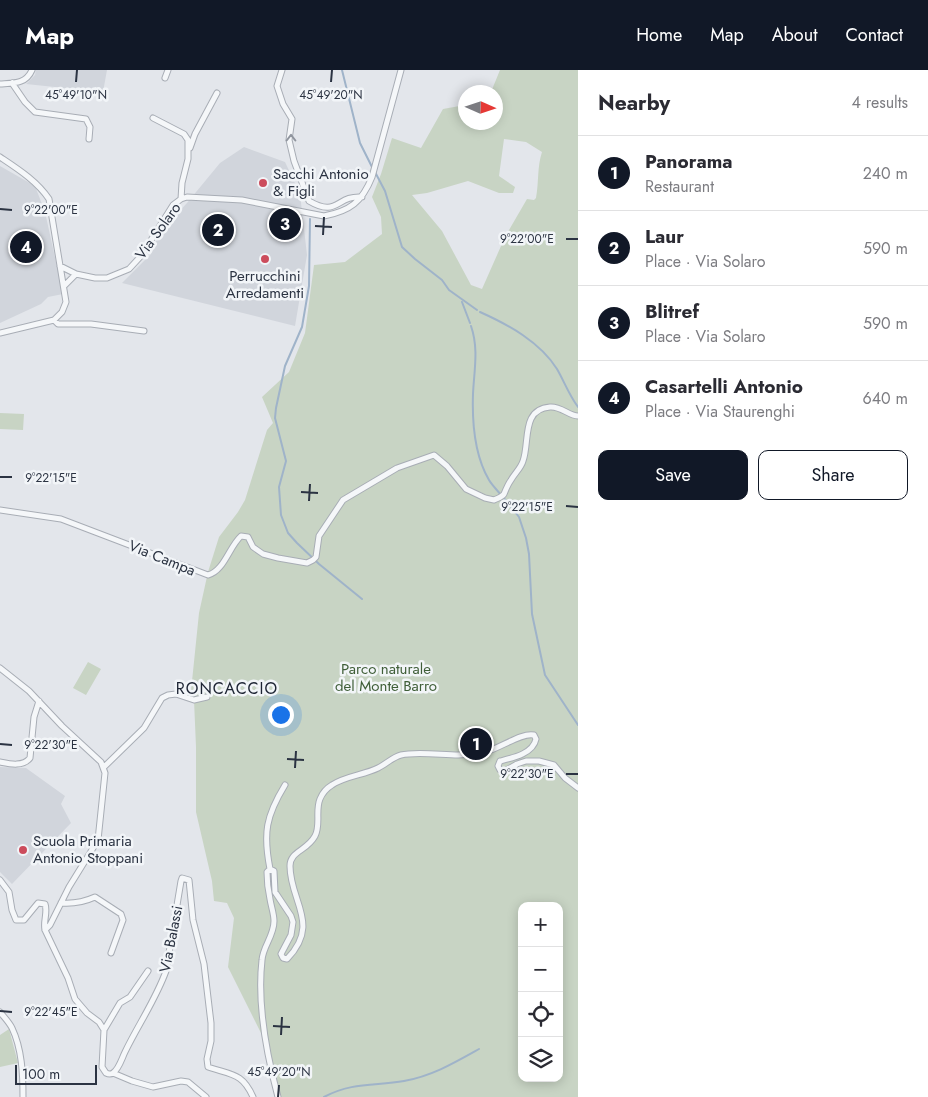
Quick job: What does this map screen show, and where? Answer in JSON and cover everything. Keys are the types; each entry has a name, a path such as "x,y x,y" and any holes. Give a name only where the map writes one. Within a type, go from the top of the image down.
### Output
{"street":[{"path":"0,84 23,81 32,70"},
{"path":"165,78 168,70"},
{"path":"282,70 277,86 292,119 289,140 294,160 309,202 321,208 334,207 355,196 360,199 368,189 376,166 401,70"},
{"path":"12,83 36,112 86,119 90,127 89,139"},
{"path":"180,199 189,148 217,93"},
{"path":"154,118 184,134 188,140 189,148"},
{"path":"0,157 30,178 49,199 66,302 62,312 54,320 0,333"},
{"name":"Via Solaro","path":"60,266 76,274 95,278 107,278 129,269 141,256 173,205 180,199 196,196 226,198 324,216 337,214 360,199"},
{"path":"64,286 76,274"},
{"path":"54,320 58,324 91,324 144,332"},
{"name":"Via Campa","path":"0,510 61,519 208,575 220,567 241,536 248,537 257,551 270,556 306,563 316,557 319,536 343,500 397,468 434,456 447,466 466,489 494,500 500,497 524,461 528,426 532,416 548,406 559,407 574,416 578,416"},
{"path":"0,668 29,691 104,766 105,773 98,840 50,925 45,930"},
{"path":"104,766 144,728 162,698 176,694 194,700 207,697"},
{"path":"0,762 21,764 27,762 30,758 35,712 39,701"},
{"path":"285,785 271,810 265,841 270,869 274,871 276,892 293,922 291,935 281,951 282,956 288,959 299,942 303,924 303,917 290,873 290,859 304,849 316,835 320,799 334,784 373,770 402,754 458,755 484,752 530,734 536,739 534,746 519,756 500,761 498,766 500,770 504,772 526,760 539,761 554,765 565,778 578,788"},
{"path":"270,869 267,872 274,928 263,951 261,962 262,1002 272,1074 278,1097"},
{"name":"Via Balassi","path":"113,1073 163,981 168,962 181,881 184,877 190,883 193,920 204,964 212,1023 208,1067 236,1075 246,1084 253,1097"},
{"path":"0,880 9,892 16,920 24,920 38,903 44,904 46,908 45,930 68,978 75,999 87,1013 99,1022 104,1030"},
{"path":"61,903 83,902 95,897 121,914 123,920 112,953"},
{"path":"148,971 130,997 120,1003 104,1030 103,1070 106,1073 113,1073 153,1087 181,1081 188,1082 206,1097"},
{"path":"0,1012 12,1027 20,1052 23,1078 22,1097"}],"shaded area":[{"path":"36,70 107,70 103,92 26,84 35,75"},
{"path":"244,147 285,162 300,194 307,255 295,326 122,283 151,254 159,233 220,163"},
{"path":"0,166 35,186 45,212 63,294 48,297 41,304 0,323"},
{"name":"Scuola Primaria Antonio Stoppani","path":"0,767 26,768 65,796 61,804 71,823 12,884 0,872"}],"green space":[{"name":"Parco naturale del Monte Barro","path":"500,70 578,70 578,1097 278,1097 267,1045 228,967 234,918 227,903 214,901 212,881 196,812 196,747 194,700 191,691 199,613 208,572 219,537 245,500 267,430 273,423 262,397 289,372 305,333 314,265 345,262 382,234 381,217 372,197 392,138 421,148 443,109 458,106 458,130 503,130 503,85 494,85","holes":["504,139 526,142 542,152 539,163 536,198 534,200 527,199 505,237 482,289 471,285 442,231 412,195 427,193 468,181 499,193 513,193 515,187 499,176"]},
{"path":"0,413 24,414 23,430 0,429"},
{"path":"88,662 101,669 86,695 73,688"},
{"path":"9,1029 18,1063 0,1067 0,1035"}],"waterway":[{"path":"342,70 360,143 372,167"},
{"path":"375,172 385,191 402,247 442,280 449,290 477,310"},
{"path":"310,219 309,286 302,327 285,366 275,418 286,461 279,487 281,515 288,533 297,543 319,564 362,599"},
{"path":"462,302 470,323"},
{"path":"480,312 523,335 542,351 557,369 578,407"},
{"path":"471,326 475,343 473,405 475,438 484,471 501,495"},
{"path":"503,497 519,517 526,538 529,554 532,614 545,675 578,725"},
{"path":"324,1097 344,1089 404,1081 424,1076 452,1064 479,1049"}],"place":[{"name":"Sacchi Antonio & Figli","path":"263,183"},
{"name":"Blitref","path":"285,224"},
{"name":"Laur","path":"218,230"},
{"name":"Casartelli Antonio","path":"26,247"},
{"name":"Perrucchini Arredamenti","path":"265,259"},
{"name":"Panorama","path":"476,744"},
{"name":"Scuola Primaria Antonio Stoppani","path":"23,850"}],"district":[{"name":"RONCACCIO","path":"227,688"}]}
